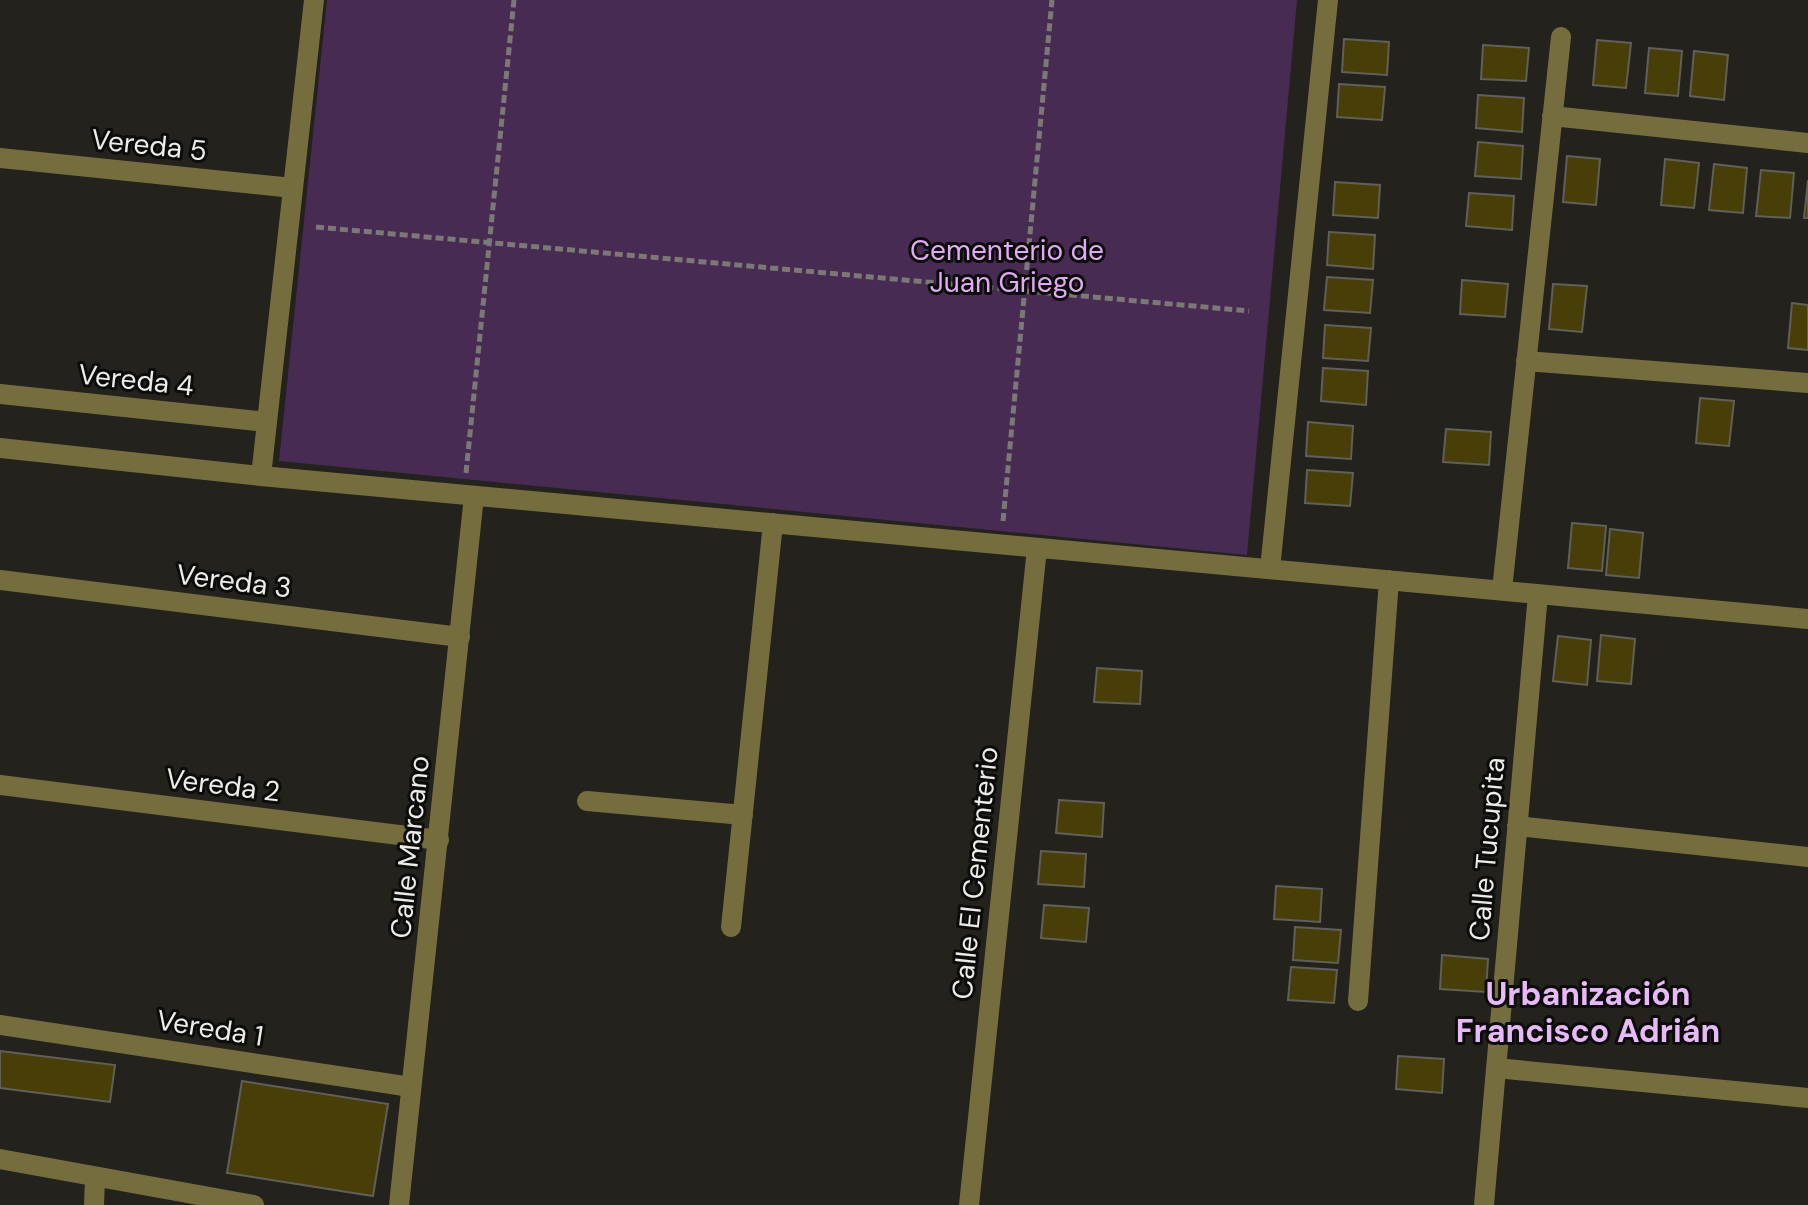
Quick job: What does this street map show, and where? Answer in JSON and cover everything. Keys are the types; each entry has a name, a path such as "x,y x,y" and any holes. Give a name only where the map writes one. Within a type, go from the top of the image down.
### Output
{"street":[{"path":"261,476 314,0"},
{"path":"1270,569 1328,0"},
{"path":"1502,590 1561,37"},
{"path":"1552,116 1808,143"},
{"name":"Vereda 5","path":"0,158 293,188"},
{"path":"1526,361 1808,383"},
{"name":"Vereda 4","path":"1,398 267,422"},
{"path":"0,448 261,476 1808,619"},
{"name":"Calle Marcano","path":"399,1205 474,496"},
{"path":"731,927 773,523"},
{"name":"Calle El Cementerio","path":"969,1205 1037,548"},
{"name":"Vereda 3","path":"0,580 460,637"},
{"path":"1358,1001 1389,580"},
{"name":"Calle Tucupita","path":"1484,1205 1538,594"},
{"name":"Vereda 2","path":"0,785 439,840"},
{"path":"587,801 743,815"},
{"path":"1517,826 1808,857"},
{"name":"Vereda 1","path":"0,1025 411,1087"},
{"path":"1496,1068 1808,1098"},
{"path":"0,1159 254,1205"},
{"path":"94,1205 95,1178"}],"path":[{"path":"474,496 466,480 514,0"},
{"path":"1001,544 1052,0"},
{"path":"316,227 1249,311"}],"green space":[{"name":"Cementerio de Juan Griego","path":"327,0 1297,0 1247,555 279,461"}],"building":[{"path":"1344,39 1389,42 1387,75 1342,72"},
{"path":"1597,40 1631,43 1626,88 1593,85"},
{"path":"1483,45 1529,48 1526,81 1481,79"},
{"path":"1649,48 1682,51 1678,96 1645,93"},
{"path":"1694,51 1728,55 1724,100 1690,96"},
{"path":"1339,84 1385,87 1382,120 1337,117"},
{"path":"1478,95 1524,98 1522,132 1476,128"},
{"path":"1478,142 1523,146 1521,179 1475,176"},
{"path":"1567,156 1600,159 1596,205 1563,202"},
{"path":"1665,159 1699,163 1694,208 1661,205"},
{"path":"1714,164 1747,168 1743,213 1709,210"},
{"path":"1761,170 1794,173 1790,218 1756,216"},
{"path":"1808,180 1808,218 1804,218"},
{"path":"1335,182 1380,185 1378,218 1333,215"},
{"path":"1469,193 1514,196 1512,230 1466,226"},
{"path":"1329,232 1375,235 1373,269 1327,265"},
{"path":"1327,277 1373,280 1370,313 1324,310"},
{"path":"1462,280 1508,284 1505,317 1460,314"},
{"path":"1553,284 1587,286 1582,332 1549,329"},
{"path":"1792,303 1808,305 1808,350 1788,348"},
{"path":"1325,325 1371,328 1368,361 1323,358"},
{"path":"1323,368 1368,371 1366,405 1321,401"},
{"path":"1700,398 1734,401 1729,446 1696,443"},
{"path":"1308,422 1353,426 1351,459 1306,456"},
{"path":"1446,429 1491,432 1489,465 1443,462"},
{"path":"1307,470 1353,473 1350,506 1305,503"},
{"path":"1572,523 1606,526 1602,571 1568,568"},
{"path":"1610,529 1643,533 1639,578 1606,575"},
{"path":"1601,635 1635,639 1631,684 1597,681"},
{"path":"1558,636 1591,640 1587,685 1553,681"},
{"path":"1097,668 1142,671 1140,704 1094,702"},
{"path":"1059,800 1104,803 1102,837 1056,833"},
{"path":"1041,851 1086,854 1084,887 1038,884"},
{"path":"1276,886 1322,889 1320,922 1274,919"},
{"path":"1044,905 1089,908 1086,942 1041,938"},
{"path":"1295,927 1341,930 1338,963 1293,960"},
{"path":"1442,955 1488,959 1486,992 1440,989"},
{"path":"1291,967 1337,970 1334,1003 1288,1000"},
{"path":"0,1051 115,1065 110,1102 0,1088"},
{"path":"1398,1056 1444,1059 1442,1093 1396,1089"},
{"path":"242,1081 388,1104 373,1196 227,1173"}],"district":[{"name":"Urbanización Francisco Adrián","path":"1588,1012"}]}
